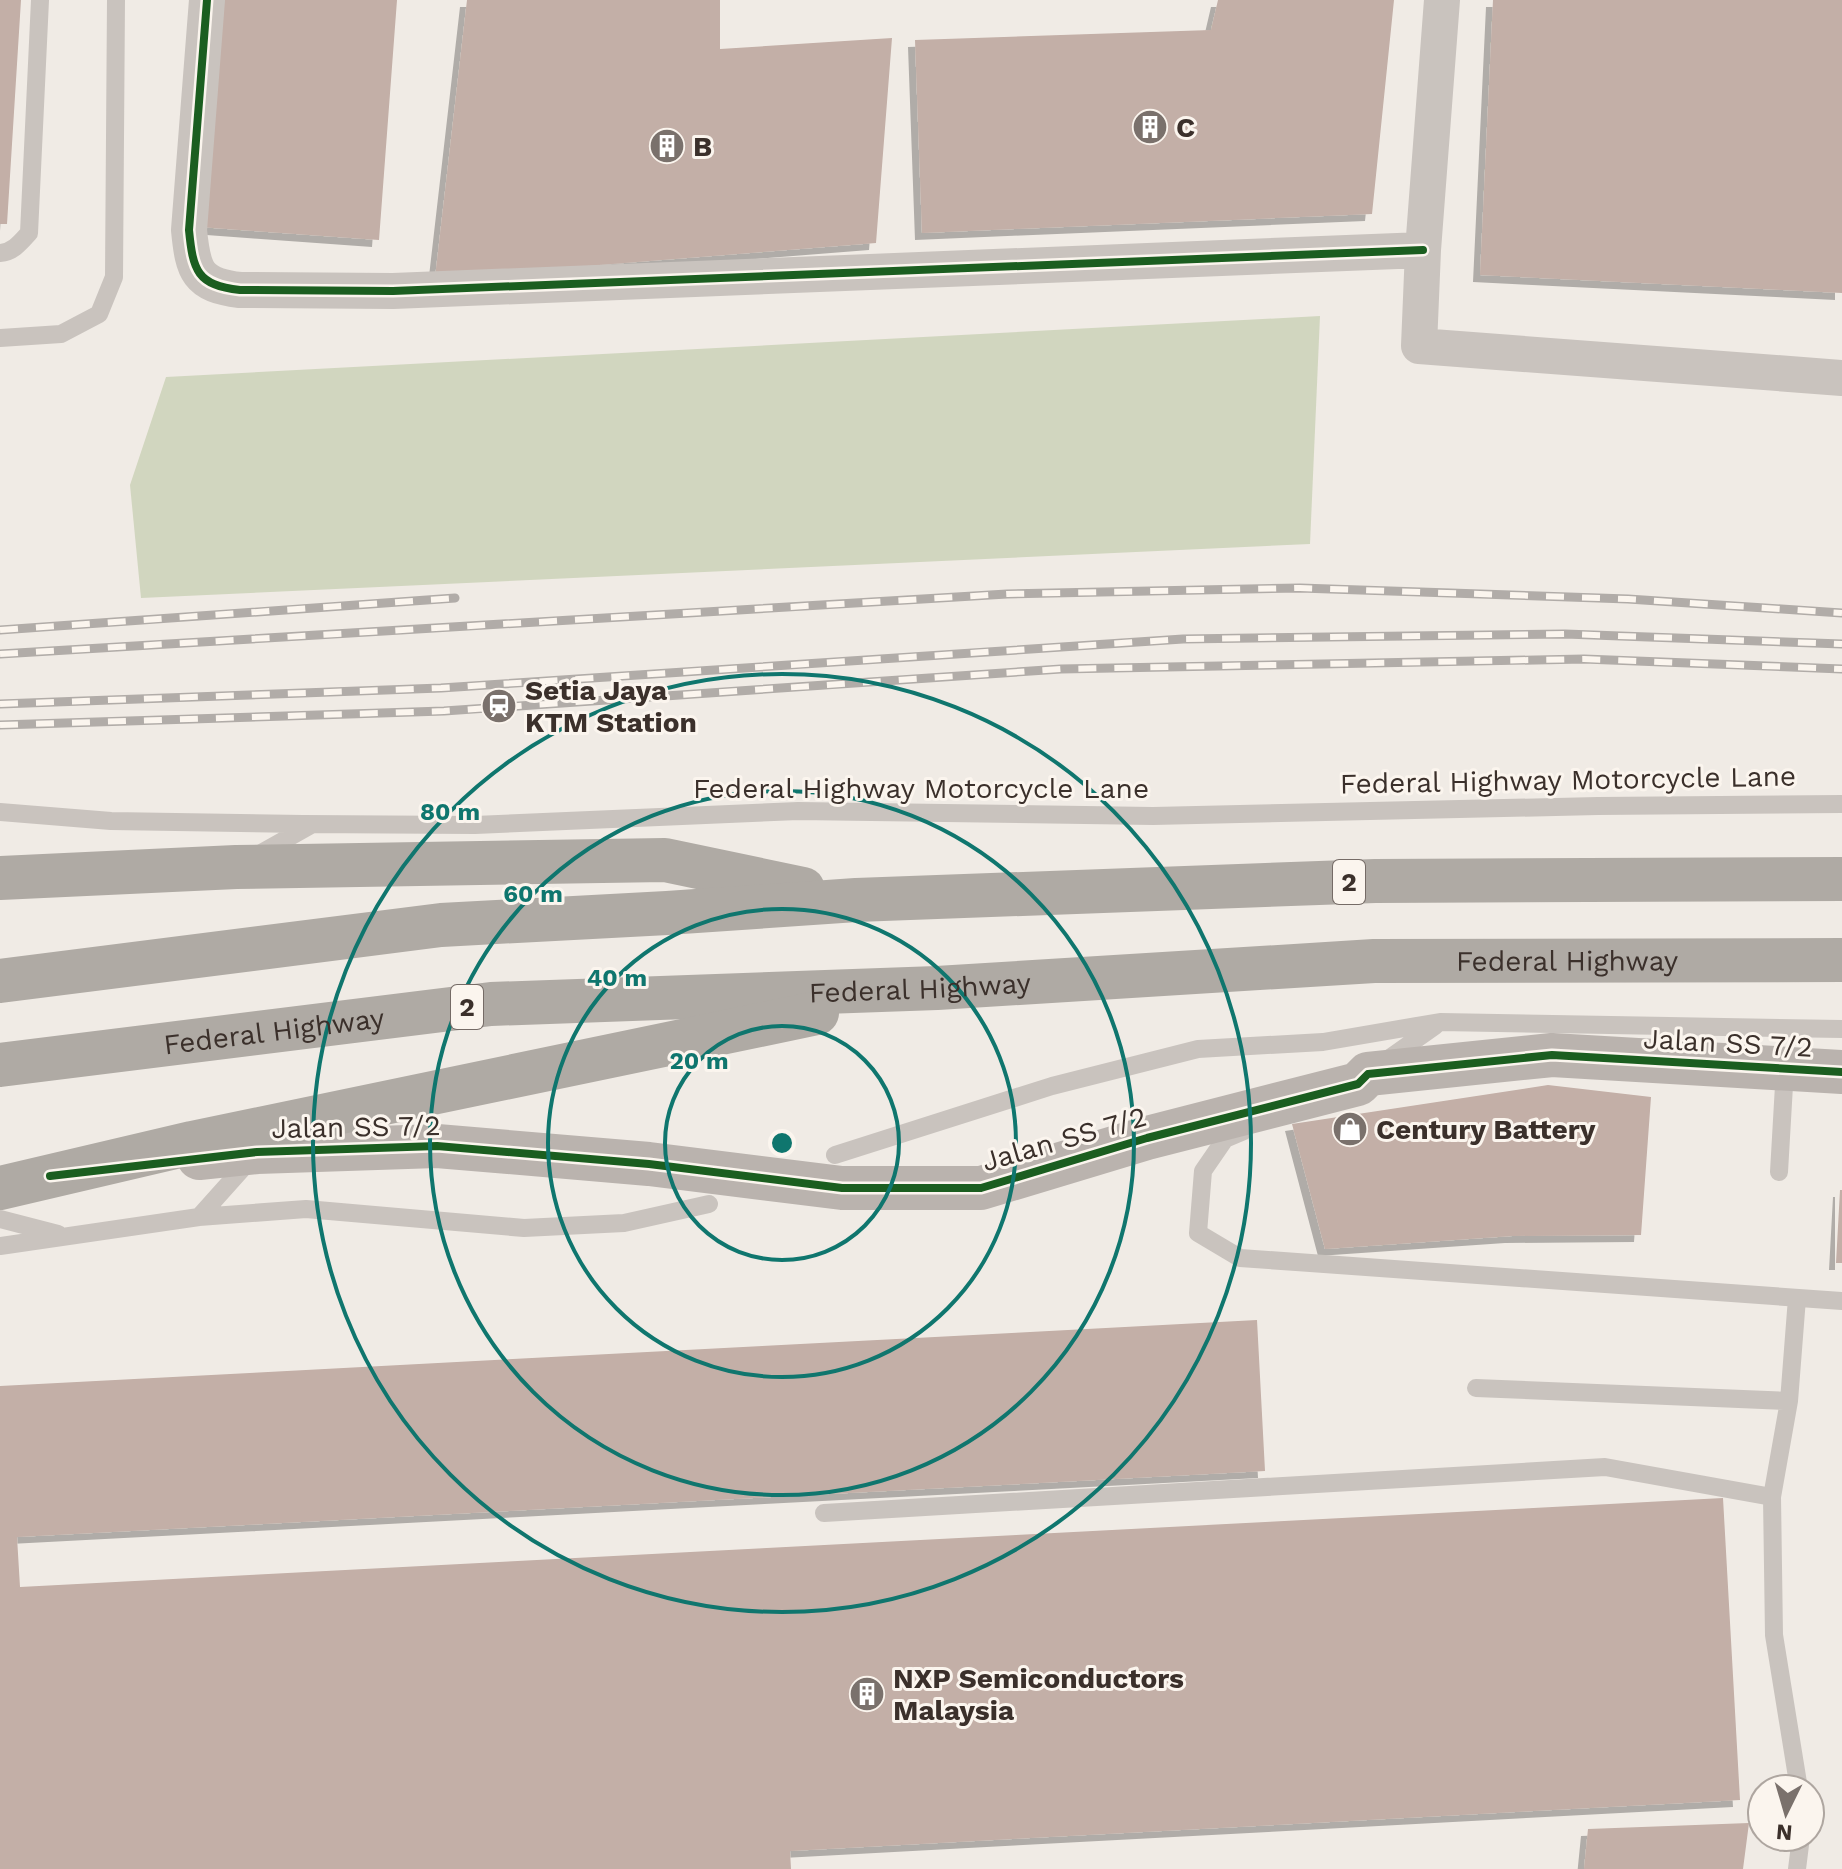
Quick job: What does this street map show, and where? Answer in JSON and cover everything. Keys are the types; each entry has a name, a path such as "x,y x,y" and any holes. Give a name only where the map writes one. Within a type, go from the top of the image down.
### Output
{"highway":[{"path":"0,878 236,867 665,860 856,900"},
{"name":"2","path":"0,981 441,925 856,900 1375,881 1842,879"},
{"name":"Federal Highway","path":"0,1065 491,1004 937,988 1374,961 1842,960"},
{"path":"0,1188 192,1143 937,988"}],"street":[{"path":"207,0 189,230 191,252 197,269 205,281 221,288 393,291 1423,250"},
{"path":"1442,0 1419,346 1842,378"},
{"name":"Jalan SS 7/2","path":"50,1176 257,1152 437,1146 649,1164 842,1188 981,1188 1147,1138 1363,1079 1552,1055 1842,1072"}],"lane":[{"path":"0,253 18,245 29,233 40,0"},
{"path":"0,338 61,334 99,314 114,277 116,0"},
{"name":"Federal Highway Motorcycle Lane","path":"0,812 111,821 475,825 798,811 1153,816 1583,806 1842,804"},
{"path":"236,867 312,825"},
{"path":"835,1155 1052,1086 1198,1049 1323,1042 1440,1022 1842,1029"},
{"path":"1440,1022 1363,1079 1225,1139 1203,1171 1198,1233 1240,1258 1842,1301"},
{"path":"1779,1172 1785,1068"},
{"path":"199,1217 257,1152"},
{"path":"0,1246 199,1217 306,1209 524,1228 624,1223 709,1204"},
{"path":"0,1219 68,1237"},
{"path":"1796,1773 1774,1635 1772,1497 1789,1401 1797,1298"},
{"path":"1476,1388 1789,1401"},
{"path":"824,1513 1605,1467 1772,1497"}],"green space":[{"path":"1320,316 1310,544 141,598 130,485 166,377"}],"building":[{"path":"0,0 21,0 7,224 0,224"},
{"path":"217,0 397,0 379,240 200,227"},
{"name":"B","path":"467,0 720,0 720,49 892,38 876,243 435,278"},
{"name":"C","path":"1218,0 1394,0 1372,214 922,233 915,40 1211,30"},
{"path":"1493,0 1842,0 1842,293 1480,275"},
{"path":"1548,1085 1651,1097 1641,1235 1512,1236 1325,1249 1292,1124"},
{"path":"1840,1190 1842,1263 1836,1263"},
{"name":"NXP Semiconductors Malaysia","path":"1257,1320 1265,1471 17,1537 20,1587 1723,1498 1740,1800 790,1851 791,1869 0,1869 0,1386"},
{"path":"1746,1823 1743,1869 1584,1869 1588,1829"}],"railway":[{"path":"0,654 1007,594 1300,588 1628,599 1842,613"},
{"path":"0,630 455,598"},
{"path":"0,704 441,688 1183,639 1565,634 1842,644"},
{"path":"0,725 444,711 1061,669 1584,659 1842,669"}],"cycle path":[{"path":"207,0 189,230 193,256 200,274 206,280 226,288 393,291 1423,250"},
{"path":"50,1176 257,1152 437,1146 649,1164 842,1188 981,1188 1147,1138 1358,1084 1368,1074 1552,1055 1842,1072"}],"place":[{"name":"C","path":"1150,127"},
{"name":"B","path":"667,146"},
{"name":"Setia Jaya KTM Station","path":"499,706"},
{"name":"Century Battery","path":"1350,1129"},
{"name":"NXP Semiconductors Malaysia","path":"867,1694"}]}
